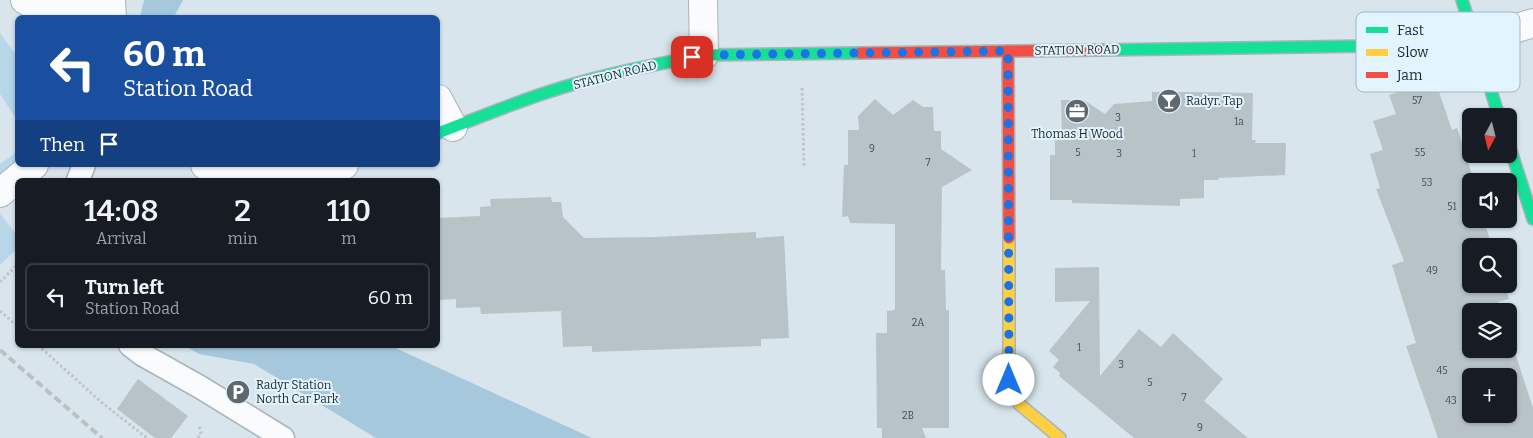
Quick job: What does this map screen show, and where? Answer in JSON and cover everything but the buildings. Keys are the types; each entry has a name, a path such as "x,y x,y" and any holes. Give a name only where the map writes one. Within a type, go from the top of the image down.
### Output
{"street":[{"path":"25,0 42,9 59,13 77,11 98,0"},
{"path":"25,0 32,15"},
{"path":"112,0 112,15"},
{"path":"703,0 704,55"},
{"path":"1462,0 1466,12"},
{"path":"1520,26 1533,23"},
{"name":"STATION ROAD","path":"440,108 445,130 502,107 566,87 704,55 1356,46"},
{"path":"1008,51 1009,380 1011,392 1019,404 1060,438"},
{"path":"1492,92 1497,108"},
{"path":"1515,163 1533,218"},
{"path":"18,178 32,167"},
{"path":"214,167 259,176 278,177 316,173 337,167"},
{"path":"0,193 15,181"}],"lane":[{"path":"135,348 283,438"}],"path":[{"path":"802,86 804,167"},
{"path":"0,282 15,267"},
{"path":"0,311 15,324"},
{"path":"41,348 101,402 147,438"}],"shaded area":[{"path":"144,0 183,0 175,15 140,15"},
{"path":"0,33 15,53 15,117 0,94"},
{"path":"15,153 15,166 0,179 0,164"},
{"path":"0,214 15,233 15,251 0,265"},
{"path":"189,348 396,348 592,438 376,438 254,364 199,354"}],"railway":[{"path":"0,350 102,438"}],"traffic: fast":[{"path":"1462,0 1466,12"},
{"path":"1103,50 1356,46"},
{"path":"440,132 520,102 587,80 704,55 860,53"},
{"path":"1491,92 1496,108"},
{"path":"1515,163 1533,219"}],"traffic: slow":[{"path":"1009,238 1009,380 1011,393 1019,404 1060,438"}],"traffic: jam":[{"path":"860,53 1103,50"},
{"path":"1008,51 1009,238"}],"place":[{"name":"Radyr. Tap","path":"1169,101"},
{"name":"Thomas H Wood","path":"1077,111"},
{"name":"Radyr Station North Car Park","path":"238,392"}],"route":[{"path":"692,57 704,55 1008,51 1009,380"}]}
